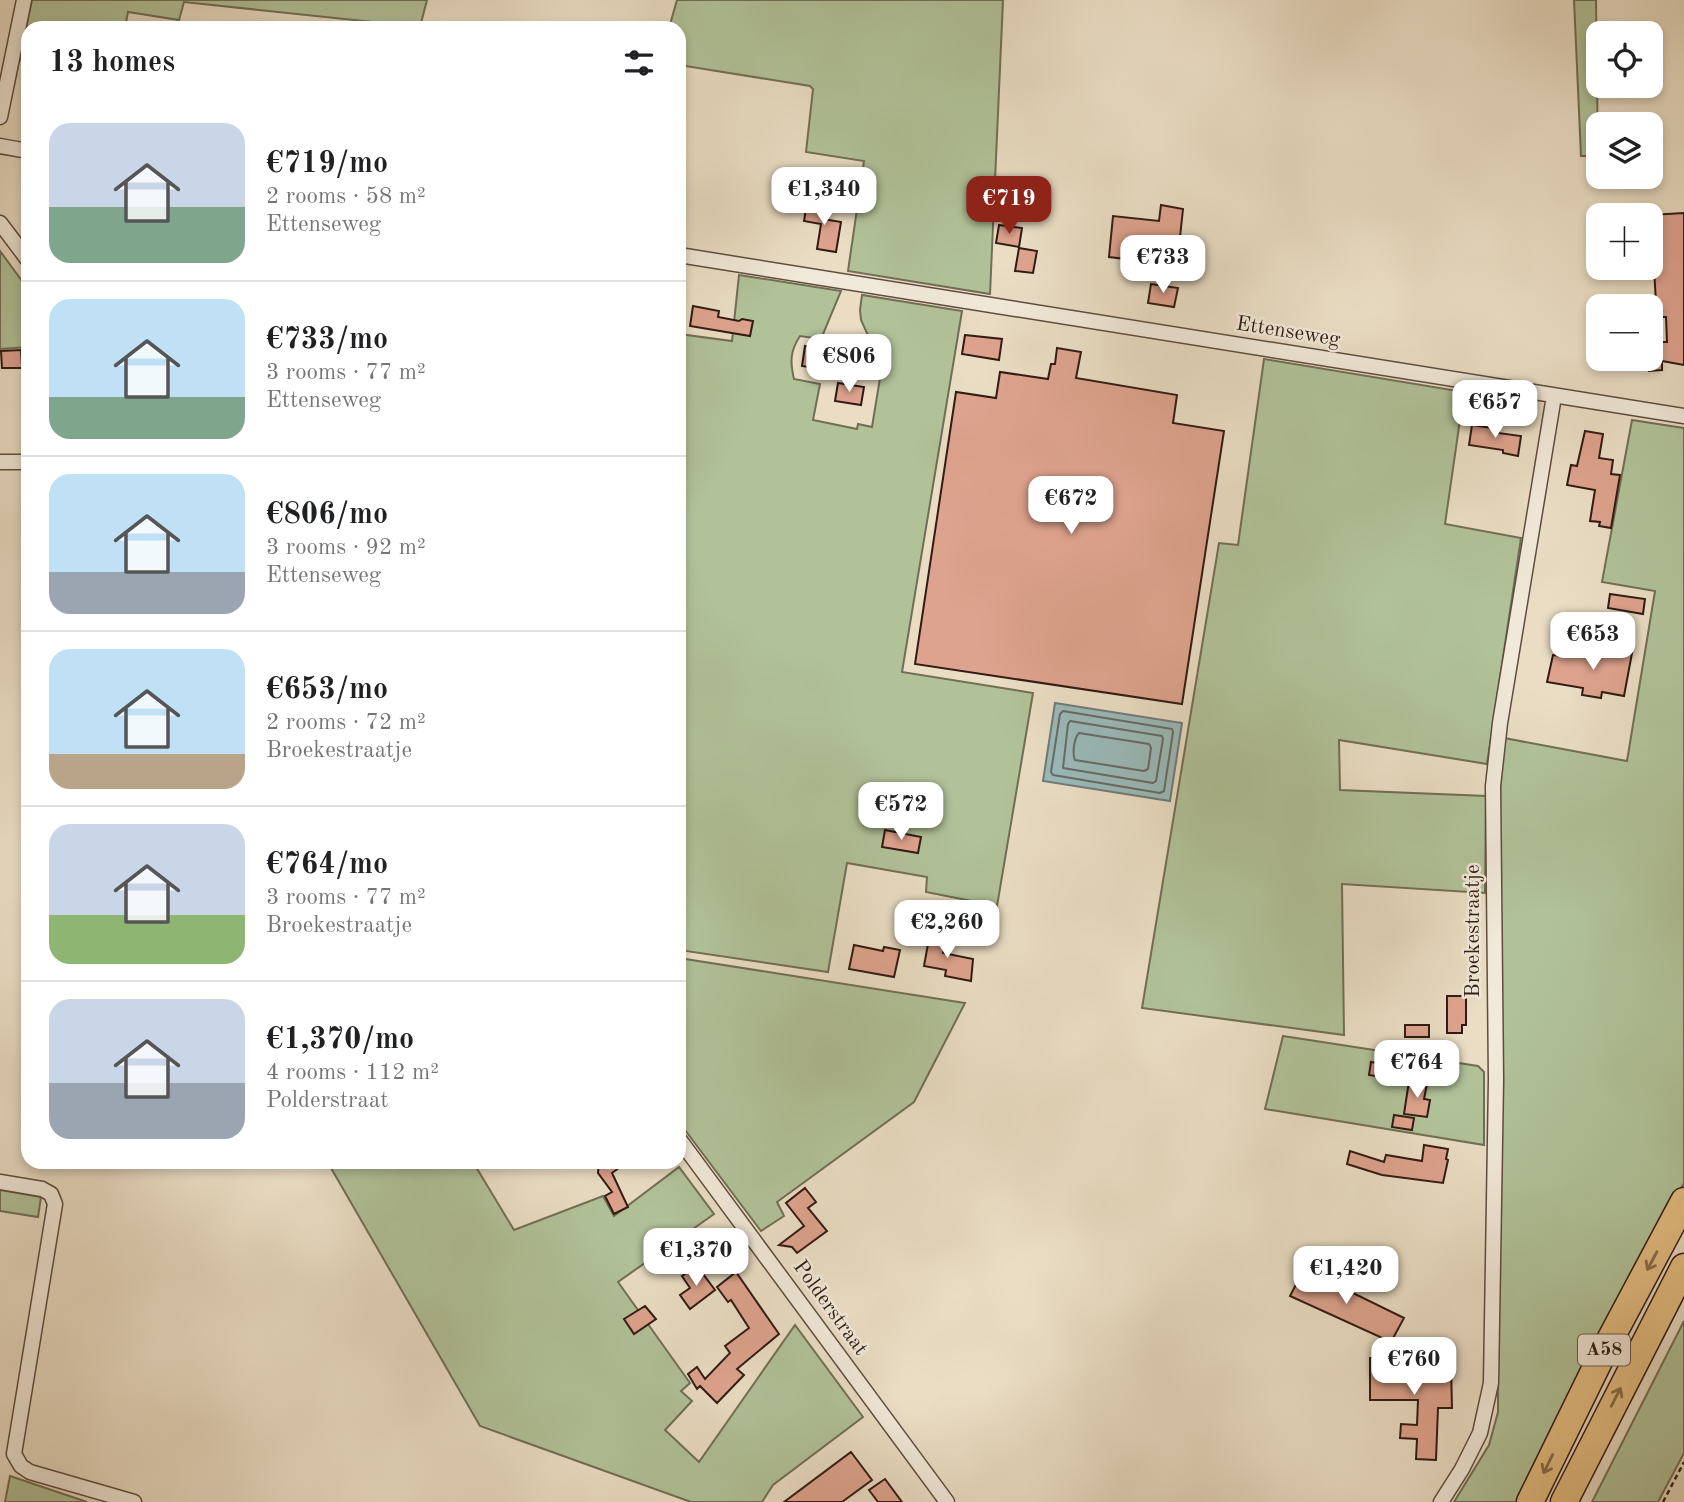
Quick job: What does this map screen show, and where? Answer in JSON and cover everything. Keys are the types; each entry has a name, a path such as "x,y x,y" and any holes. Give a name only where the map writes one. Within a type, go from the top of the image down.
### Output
{"highway":[{"name":"A58","path":"1530,1502 1603,1353 1684,1201"},
{"name":"A58","path":"1564,1502 1684,1267"}],"street":[{"path":"0,117 24,0"},
{"path":"0,146 21,150"},
{"path":"0,223 21,251"},
{"name":"Ettenseweg","path":"686,256 1684,416"},
{"name":"Broekestraatje","path":"1441,1502 1480,1433 1491,1383 1496,1080 1493,786 1500,723 1554,396"},
{"path":"0,463 21,462"},
{"name":"Polderstraat","path":"686,1148 947,1502"},
{"path":"0,1182 42,1189 51,1194 55,1203 14,1454 21,1466 30,1472 134,1502"}],"path":[{"path":"1663,1502 1684,1462"}],"green space":[{"path":"32,0 427,0 422,21 363,21 184,2 179,20 128,12 126,21 27,21"},
{"path":"677,0 1003,0 990,294 848,271 864,161 806,152 813,89 810,86 686,66 686,21 671,21"},
{"path":"1574,0 1596,0 1596,21 1586,21 1586,98 1597,98 1597,112 1586,112 1586,156 1581,156"},
{"path":"0,251 21,280 21,348 0,349"},
{"path":"739,275 841,291 821,339 800,336 793,352 792,367 794,379 820,384 813,420 857,429 858,424 872,427 882,366 861,320 862,295 962,311 902,672 1033,693 997,906 926,892 927,877 847,863 828,972 686,951 686,335 732,341"},
{"path":"1264,359 1464,392 1445,524 1521,538 1487,764 1339,740 1340,790 1486,796 1485,893 1342,884 1344,1035 1142,1008 1219,543 1238,545"},
{"path":"1632,420 1684,428 1684,1183 1588,1359 1520,1502 1454,1502 1489,1445 1498,1412 1498,871 1501,756 1504,738 1627,761 1655,591 1602,582"},
{"path":"686,959 965,1003 914,1102 777,1202 784,1216 761,1231 686,1131"},
{"path":"1283,1036 1478,1066 1484,1072 1484,1145 1265,1109"},
{"path":"332,1169 477,1169 514,1230 603,1196 614,1216 676,1169 680,1169 714,1214 618,1282 690,1383 681,1391 692,1401 665,1430 699,1462 795,1325 863,1417 773,1485 762,1502 691,1502 480,1426"},
{"path":"0,1190 41,1197 38,1217 0,1211"},
{"path":"1684,1321 1684,1453 1658,1502 1592,1502"},
{"path":"10,1476 87,1502 5,1502"}],"water":[{"path":"1055,703 1182,723 1170,801 1043,781"}],"building":[{"path":"807,202 825,205 823,219 841,222 836,252 817,249 821,224 804,221"},
{"path":"1161,205 1183,209 1177,265 1109,257 1113,216 1159,221"},
{"path":"1684,213 1684,365 1663,361 1663,342 1667,342 1666,317 1663,317 1663,294 1655,294 1655,280 1663,280 1663,214"},
{"path":"999,225 1022,228 1019,247 996,243"},
{"path":"1019,248 1037,251 1033,273 1015,271"},
{"path":"1151,284 1178,288 1174,307 1148,303"},
{"path":"693,306 719,311 718,317 753,321 750,336 690,326"},
{"path":"965,335 1002,339 999,360 962,354"},
{"path":"805,346 844,355 841,372 802,366"},
{"path":"1057,348 1081,352 1076,378 1177,395 1173,423 1224,431 1182,704 915,664 956,392 996,398 1000,372 1048,379 1051,364 1055,364"},
{"path":"21,350 21,368 2,368 1,351"},
{"path":"838,383 864,387 861,405 835,401"},
{"path":"1472,425 1499,429 1498,433 1521,436 1518,456 1503,453 1503,450 1469,445"},
{"path":"1585,431 1603,434 1599,458 1613,460 1611,474 1620,475 1611,528 1599,526 1600,522 1590,521 1595,490 1567,485 1571,465 1577,466"},
{"path":"1610,594 1645,599 1643,614 1608,608"},
{"path":"1601,648 1632,653 1624,696 1602,692 1601,698 1582,695 1583,688 1547,682 1553,655 1571,657 1572,650 1600,655"},
{"path":"885,830 921,837 918,853 882,847"},
{"path":"930,933 946,936 943,953 973,959 971,981 945,976 946,970 924,966"},
{"path":"854,945 883,951 884,947 900,950 894,977 849,969"},
{"path":"1447,996 1466,996 1466,1025 1462,1025 1462,1033 1447,1033"},
{"path":"1405,1025 1429,1025 1429,1037 1405,1037"},
{"path":"1371,1062 1396,1066 1394,1079 1369,1075"},
{"path":"1409,1081 1427,1084 1424,1099 1430,1100 1427,1117 1404,1114"},
{"path":"1394,1115 1414,1118 1412,1130 1392,1127"},
{"path":"1424,1145 1448,1149 1443,1183 1382,1175 1347,1164 1350,1151 1384,1162 1386,1155 1422,1161"},
{"path":"598,1169 617,1169 612,1173 628,1207 614,1214 605,1196 612,1192 598,1173"},
{"path":"805,1188 816,1202 808,1208 827,1231 797,1253 792,1247 779,1245 804,1226 786,1203"},
{"path":"710,1234 721,1248 709,1257 699,1242"},
{"path":"697,1266 715,1290 690,1309 680,1295 690,1288 682,1276"},
{"path":"1304,1269 1404,1318 1391,1342 1290,1296"},
{"path":"736,1272 779,1334 737,1369 744,1375 717,1403 700,1386 697,1389 688,1374 697,1367 705,1379 730,1353 725,1346 749,1328 731,1300 728,1302 717,1287"},
{"path":"645,1306 656,1319 634,1334 624,1319"},
{"path":"1370,1358 1409,1358 1409,1367 1451,1367 1452,1408 1438,1408 1436,1460 1416,1459 1417,1439 1400,1438 1401,1424 1417,1425 1418,1400 1370,1400"},
{"path":"851,1452 872,1480 842,1502 784,1502"},
{"path":"885,1479 902,1502 878,1502 869,1490"}]}
